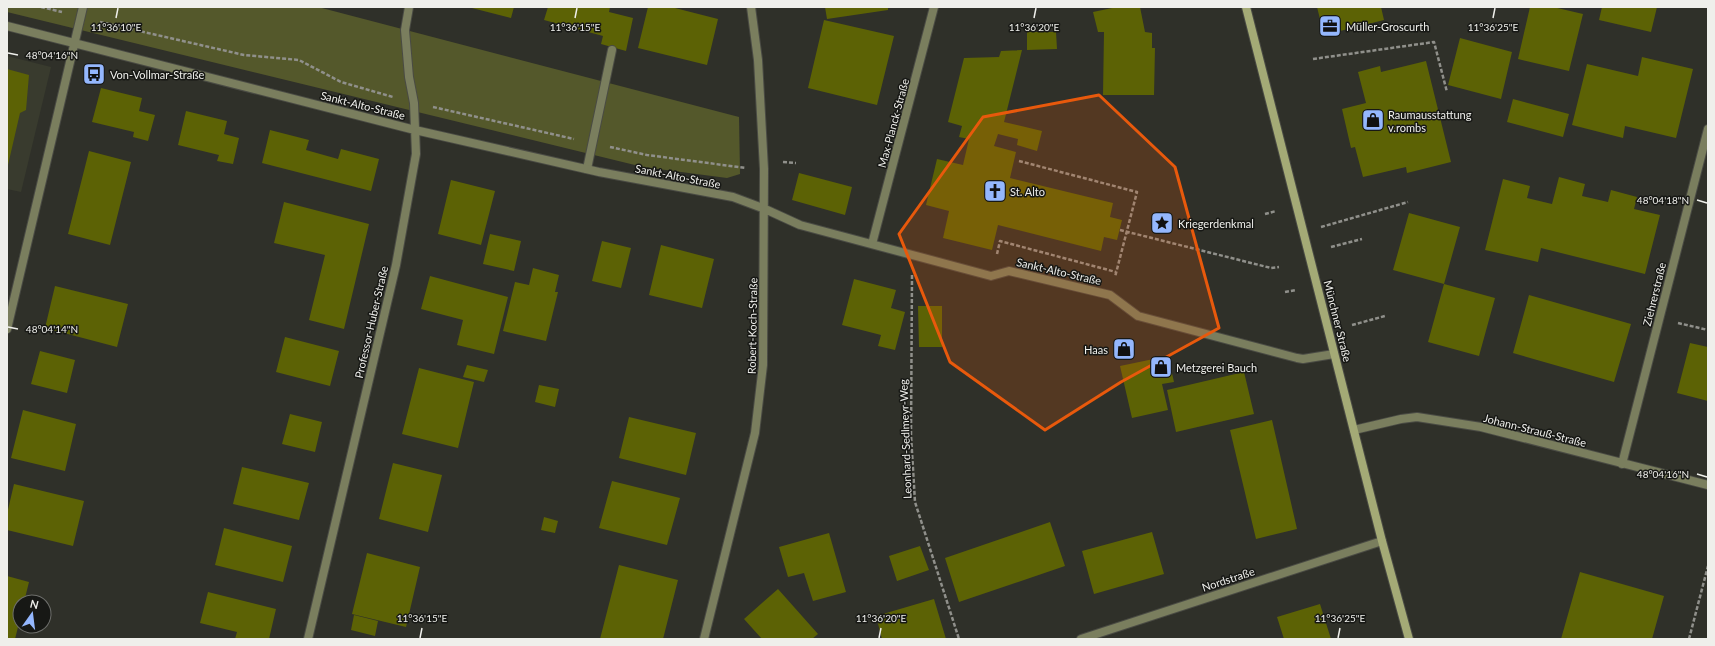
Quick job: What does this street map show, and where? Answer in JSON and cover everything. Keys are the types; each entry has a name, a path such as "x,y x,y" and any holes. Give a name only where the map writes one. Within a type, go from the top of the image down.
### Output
{"main road":[{"name":"Münchner Straße","path":"1246,7 1382,541 1409,639"}],"street":[{"path":"7,329 83,7"},
{"name":"Professor-Huber-Straße","path":"308,639 396,265 416,154 414,103 409,77 405,30 409,7"},
{"name":"Robert-Koch-Straße","path":"704,639 755,434 763,365 765,209 758,60 751,7"},
{"name":"Max-Planck-Straße","path":"872,244 934,7"},
{"name":"Sankt-Alto-Straße","path":"7,26 415,130 587,169 733,197 765,209 800,225 991,276 1009,271 1110,295 1138,316 1297,358 1303,359 1334,354"},
{"path":"587,169 612,50"},
{"name":"Ziehrerstraße","path":"1622,464 1708,129"},
{"name":"Johann-Strauß-Straße","path":"1354,430 1401,419 1417,417 1481,427 1708,485"},
{"name":"Nordstraße","path":"1081,639 1382,541"}],"path":[{"path":"1313,59 1434,42 1447,92"},
{"path":"1019,161 1137,192 1110,295"},
{"path":"1304,232 1408,202"},
{"path":"1265,214 1276,211"},
{"path":"1120,230 1127,233 1271,268 1279,268"},
{"path":"1331,247 1362,239"},
{"path":"991,276 1000,241 1116,272"},
{"name":"Leonhard-Sedlmeyr-Weg","path":"912,255 911,435 914,502 959,639"},
{"path":"1286,292 1296,290"},
{"path":"1352,325 1385,316"},
{"path":"1660,318 1708,330"},
{"path":"1689,639 1708,566"}],"highlighted area":[{"path":"1099,95 1175,167 1219,328 1121,382 1045,430 950,362 899,234 983,117"}],"shaded area":[{"path":"7,56 51,67 21,192 7,189"}],"green space":[{"path":"7,7 318,7 739,117 740,174 727,178 643,167 7,12"}],"building":[{"path":"468,7 514,7 511,18"},
{"path":"548,7 610,7 609,12 633,18 626,51 601,44 603,36 544,20"},
{"path":"648,7 671,7 718,19 707,65 638,48"},
{"path":"825,7 888,7 888,10 827,19"},
{"path":"1117,7 1140,7 1145,32 1152,33 1152,48 1155,48 1154,95 1103,95 1104,32 1098,32 1093,12"},
{"path":"1317,7 1381,7 1384,20 1324,35"},
{"path":"1530,7 1553,7 1583,14 1569,71 1518,59"},
{"path":"1602,7 1657,7 1651,32 1599,20"},
{"path":"824,20 894,36 877,105 808,88"},
{"path":"1027,32 1056,32 1057,49 1027,50"},
{"path":"1460,38 1512,52 1501,99 1448,85"},
{"name":"St. Alto","path":"1022,50 1004,122 1042,131 1037,151 1017,145 1018,139 998,134 994,146 1016,152 1010,178 1113,203 1110,217 1122,220 1117,240 1104,237 1101,251 998,225 992,250 943,238 949,211 926,205 937,159 963,165 969,139 959,137 962,126 948,122 964,58 999,57 1001,51"},
{"path":"1642,57 1693,69 1676,138 1625,126 1623,138 1572,125 1587,64 1638,76"},
{"path":"1426,61 1451,162 1407,173 1406,167 1363,177 1355,147 1351,148 1342,109 1366,103 1358,72 1380,66 1381,72"},
{"path":"7,69 29,75 26,110 20,113 8,165"},
{"path":"101,88 142,98 139,111 155,115 148,141 133,137 134,132 92,122"},
{"path":"1513,99 1569,114 1563,137 1507,122"},
{"path":"186,111 227,121 224,134 239,138 233,164 217,161 219,155 178,145"},
{"path":"270,130 309,140 306,150 338,159 341,149 379,159 371,191 262,163"},
{"path":"89,151 131,162 110,245 68,234"},
{"path":"799,173 852,187 845,215 792,200"},
{"path":"1559,177 1585,184 1582,196 1608,202 1611,190 1637,197 1634,209 1660,215 1645,274 1541,248 1538,262 1485,250 1503,179 1530,186 1527,198 1552,204"},
{"path":"451,180 495,191 481,245 438,234"},
{"path":"284,202 369,224 344,329 309,320 325,255 274,243"},
{"path":"1409,213 1460,227 1444,284 1393,270"},
{"path":"490,234 521,241 514,271 483,264"},
{"path":"602,241 631,248 621,288 592,281"},
{"path":"661,245 714,259 702,308 649,295"},
{"path":"533,268 559,275 555,292 558,292 546,341 503,331 515,282 529,285"},
{"path":"430,276 508,297 494,354 457,345 463,320 421,309"},
{"path":"854,279 896,290 891,308 905,312 895,350 878,346 881,335 842,325"},
{"path":"1444,284 1495,298 1479,356 1428,342"},
{"path":"55,286 128,304 117,347 45,328"},
{"path":"1529,295 1631,324 1614,382 1513,353"},
{"path":"918,306 942,306 942,347 919,347"},
{"path":"285,337 339,351 330,386 276,372"},
{"path":"1690,343 1708,347 1708,401 1677,393"},
{"path":"40,351 75,360 67,393 31,384"},
{"path":"1168,356 1174,382 1162,384 1168,410 1132,418 1120,366"},
{"path":"467,365 488,370 484,382 463,377"},
{"path":"419,368 474,382 458,448 402,434"},
{"path":"1244,372 1254,414 1176,432 1167,390"},
{"path":"539,385 559,389 555,407 535,402"},
{"path":"23,410 76,424 65,471 11,458"},
{"path":"290,414 322,422 315,452 282,444"},
{"path":"629,417 696,433 686,475 619,458"},
{"path":"1272,420 1297,529 1256,539 1230,430"},
{"path":"393,463 442,475 428,532 379,519"},
{"path":"242,467 309,483 299,520 233,504"},
{"path":"612,481 680,498 667,545 599,528"},
{"path":"14,484 84,501 73,546 7,530 7,514"},
{"path":"544,517 558,521 555,533 541,530"},
{"path":"1050,522 1065,566 959,602 945,558"},
{"path":"224,528 292,546 283,582 215,565"},
{"path":"1152,532 1164,574 1094,594 1082,551"},
{"path":"829,533 846,592 813,601 804,573 788,577 779,547"},
{"path":"920,546 929,570 897,581 889,556"},
{"path":"367,553 420,567 406,627 352,614"},
{"path":"619,565 678,580 663,639 600,639"},
{"path":"1580,572 1664,596 1652,639 1561,639"},
{"path":"7,576 29,582 26,594 12,594 12,634 16,634 15,639 7,639"},
{"path":"778,589 818,634 812,639 762,639 744,619"},
{"path":"208,592 276,609 269,639 235,639 237,632 200,623"},
{"path":"934,599 946,639 882,639 876,616"},
{"path":"1320,604 1331,639 1284,639 1277,617"},
{"path":"354,615 378,621 375,636 351,630"}],"place":[{"name":"Müller-Groscurth","path":"1330,26"},
{"name":"Von-Vollmar-Straße","path":"94,74"},
{"name":"Raumausstattung v.rombs","path":"1373,120"},
{"name":"St. Alto","path":"995,191"},
{"name":"Kriegerdenkmal","path":"1162,223"},
{"name":"Haas","path":"1124,349"},
{"name":"Metzgerei Bauch","path":"1161,367"}]}
